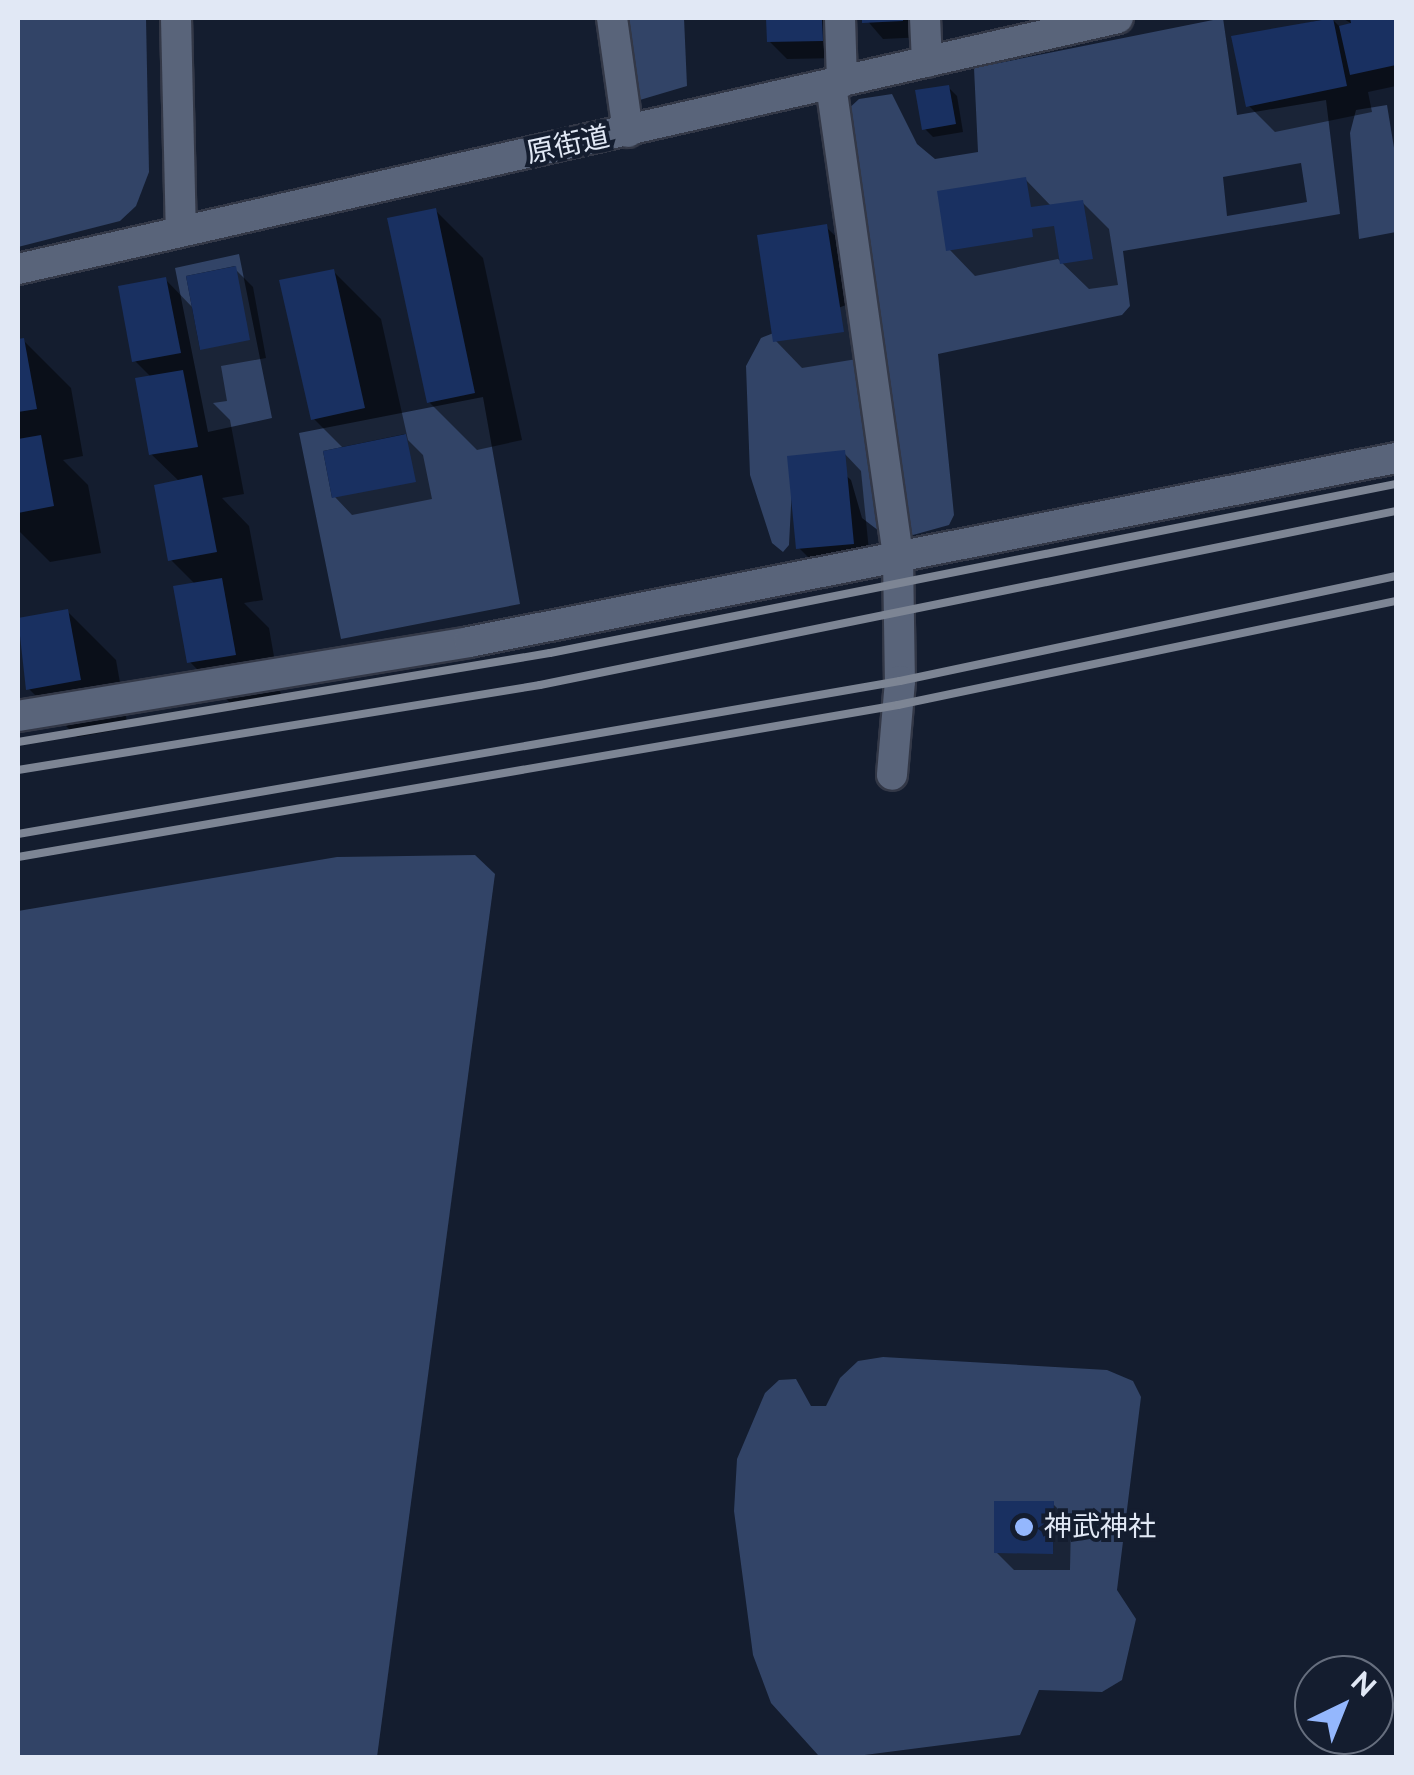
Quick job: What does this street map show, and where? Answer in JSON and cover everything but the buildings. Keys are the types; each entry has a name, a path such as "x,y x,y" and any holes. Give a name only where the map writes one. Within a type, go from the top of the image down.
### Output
{"street":[{"path":"176,18 181,231"},
{"path":"612,18 628,132"},
{"path":"840,18 836,84 898,558 900,681 892,775"},
{"path":"924,18 926,62"},
{"name":"原街道","path":"18,270 1118,18"},
{"path":"18,716 469,642 1396,458"}],"shaded area":[{"path":"18,18 146,18 149,172 136,206 120,221 18,247"},
{"path":"624,18 684,18 687,86 633,102"},
{"path":"1223,18 1237,115 1326,100 1340,214 1123,251 1130,306 1122,315 938,354 954,515 949,525 913,535 879,531 862,518 851,480 833,464 793,467 789,545 783,552 772,543 750,475 746,366 761,338 851,303 845,112 859,99 892,94 917,144 935,159 978,152 974,68","holes":["1301,163 1307,202 1227,216 1223,177"]},
{"path":"1387,105 1396,160 1396,232 1359,239 1350,133 1356,110"},
{"path":"239,254 272,418 208,432 175,268","holes":["235,266 200,350 186,276"]},
{"path":"483,397 520,604 341,639 299,433","holes":["405,434 332,498 323,451"]},
{"path":"475,855 495,874 377,1757 18,1757 18,911 337,857"},
{"path":"883,1357 1107,1370 1133,1381 1141,1397 1117,1590 1136,1619 1122,1680 1102,1692 1039,1690 1020,1735 849,1757 818,1755 771,1703 753,1655 734,1511 737,1459 765,1393 779,1380 796,1379 811,1406 826,1406 840,1378 858,1361","holes":["994,1501 1054,1501 1053,1553 994,1553"]}],"railway":[{"path":"18,742 550,653 1396,484"},
{"path":"18,770 540,685 1396,511"},
{"path":"18,834 900,681 1396,576"},
{"path":"18,857 898,705 1396,601"}],"place":[{"name":"神武神社","path":"1024,1527"}]}
